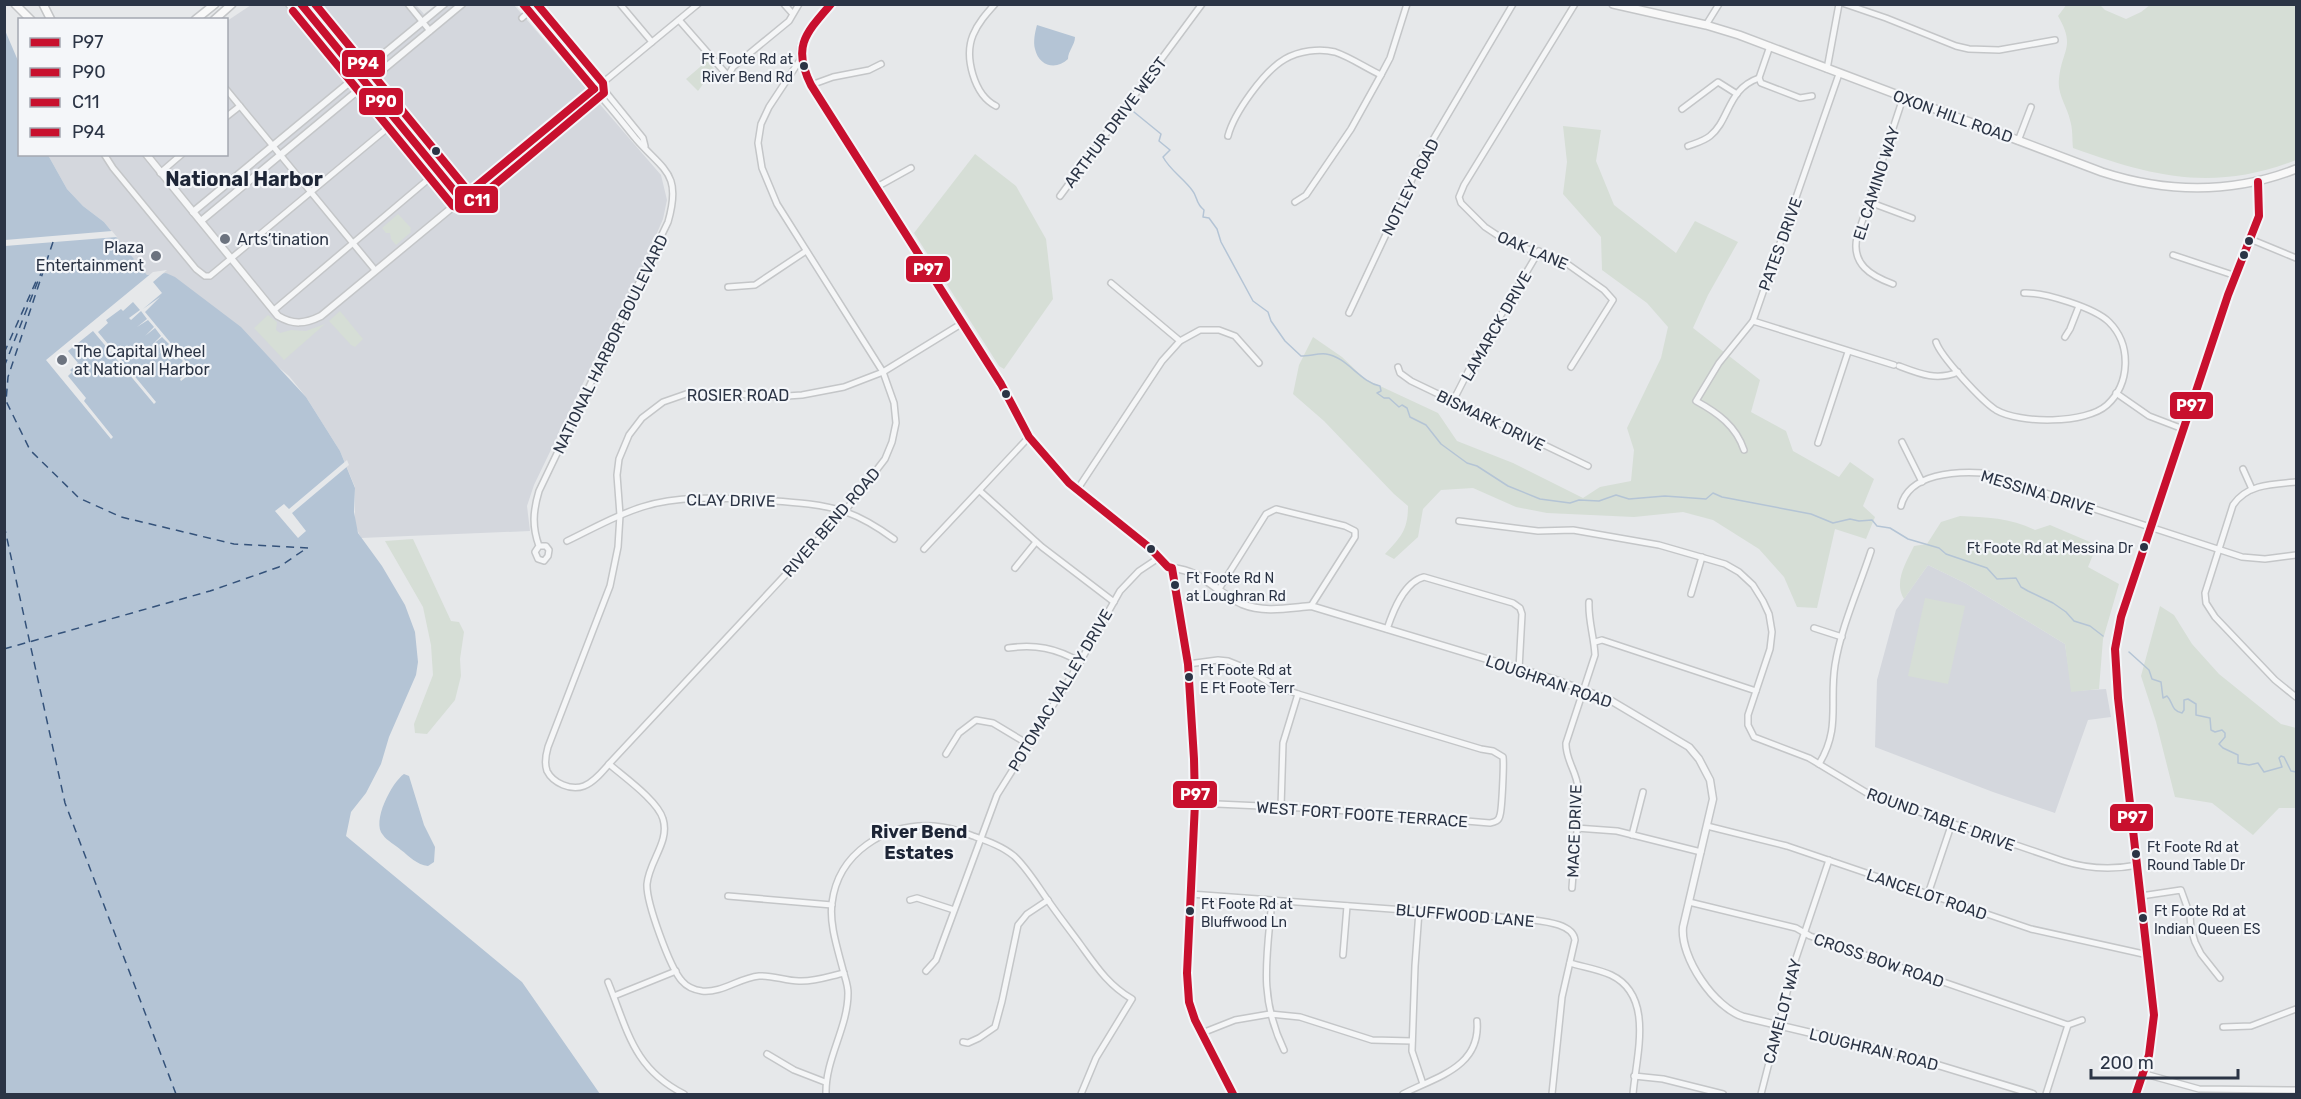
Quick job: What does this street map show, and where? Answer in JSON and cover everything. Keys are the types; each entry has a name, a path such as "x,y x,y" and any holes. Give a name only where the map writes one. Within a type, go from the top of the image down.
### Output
{"main road":[{"path":"15,4 29,18"},
{"path":"43,4 50,18"},
{"path":"198,18 215,4"},
{"path":"216,18 232,4"},
{"name":"OXON HILL ROAD","path":"1613,4 1706,25 1770,46 2018,141 2110,174 2157,186 2201,189 2258,182 2296,170"}],"street":[{"path":"289,4 453,206"},
{"path":"301,4 461,199"},
{"path":"408,4 430,31"},
{"path":"193,212 444,4"},
{"path":"201,221 462,4"},
{"name":"NATIONAL HARBOR BOULEVARD","path":"523,4 532,8 597,87 643,138 645,146 663,165 670,180 673,205 668,222 539,491 533,517 539,546"},
{"path":"620,4 652,42"},
{"path":"147,156 278,316 290,322 309,321 321,316 698,4"},
{"path":"784,4 792,13"},
{"path":"679,20 728,76 734,67 789,21 799,4"},
{"path":"831,4 800,48 800,60 811,85 1001,384 1029,437 1051,465 1077,489 1172,568 1188,664 1195,803 1188,990 1192,1013 1233,1095"},
{"path":"995,4 975,30 970,52 977,86 986,99 996,106"},
{"name":"ARTHUR DRIVE WEST","path":"1060,196 1202,4"},
{"path":"1295,202 1306,195 1329,164 1381,75 1407,4"},
{"name":"NOTLEY ROAD","path":"1349,313 1421,160 1513,4"},
{"name":"OAK LANE","path":"1571,367 1613,300 1604,290 1575,268 1539,251 1496,236 1467,212 1459,197 1464,185 1575,4"},
{"path":"1706,25 1719,4"},
{"path":"1827,69 1839,4"},
{"path":"1845,4 1969,49 1999,50 2055,40"},
{"path":"522,18 532,8"},
{"path":"306,26 313,19"},
{"path":"1770,46 1759,78 1761,83 1800,98 1812,96"},
{"path":"1228,136 1231,123 1252,94 1282,61 1295,54 1308,51 1334,52 1381,75"},
{"name":"RIVER BEND ROAD","path":"559,783 573,788 585,786 609,764 845,511 885,459 892,442 896,423 894,403 883,372 772,196 762,168 759,131 765,113 800,60"},
{"path":"811,85 833,77 869,70 881,64"},
{"name":"PATES DRIVE","path":"1744,450 1739,436 1717,412 1696,401 1719,363 1753,321 1839,74"},
{"path":"1688,146 1713,134 1737,94 1747,82 1759,78"},
{"path":"1682,109 1718,82 1737,94"},
{"path":"228,91 375,270"},
{"name":"EL CAMINO WAY","path":"1893,284 1870,273 1858,262 1856,255 1857,237 1903,98"},
{"path":"228,115 240,106"},
{"path":"2018,141 2031,106"},
{"path":"106,156 124,182 196,269 205,276 214,274 396,121"},
{"path":"160,173 180,156"},
{"path":"875,189 911,168"},
{"path":"274,310 431,177"},
{"path":"2136,1095 2145,1074 2151,1050 2154,1015 2118,698 2115,649 2121,617 2260,207 2258,182"},
{"path":"1869,202 1912,218"},
{"path":"2250,239 2296,258"},
{"path":"728,287 755,285 806,250"},
{"name":"LAMARCK DRIVE","path":"1454,401 1472,364 1539,251"},
{"path":"2173,255 2236,276"},
{"path":"1111,284 1180,341"},
{"path":"1936,342 1939,350 1958,372 1991,406 2002,412 2019,417 2084,417 2100,410 2116,393 2125,369 2125,352 2120,338 2104,318 2079,306 2039,294 2024,293"},
{"path":"2065,337 2079,306"},
{"path":"1753,321 1935,377 1958,372"},
{"name":"ROSIER ROAD","path":"559,783 546,770 546,755 610,586 618,546 620,515 617,475 619,459 624,445 642,418 663,402 680,395 726,393 762,397 802,395 844,387 883,372 962,324"},
{"path":"1077,489 1162,362 1180,341 1200,330 1215,329 1235,336 1259,363"},
{"path":"1818,442 1848,352"},
{"name":"BISMARK DRIVE","path":"1398,367 1404,378 1588,466"},
{"path":"2116,393 2144,413 2183,429"},
{"path":"924,549 1029,437"},
{"path":"1902,442 1923,482"},
{"path":"2243,468 2252,489"},
{"name":"MESSINA DRIVE","path":"1901,506 1903,498 1923,482 1948,473 1984,473 2252,559 2296,555"},
{"path":"2296,482 2252,489 2242,494 2233,505 2205,593 2210,610 2275,680 2296,697"},
{"path":"980,491 1036,542 1114,602"},
{"name":"CLAY DRIVE","path":"567,541 620,515 644,507 675,500 712,498 794,502 845,511 894,538"},
{"path":"1219,589 1266,514 1272,510 1353,529 1355,537 1311,606"},
{"name":"ROUND TABLE DRIVE","path":"1459,520 1538,531 1574,530 1659,545 1725,564 1739,572 1752,585 1767,608 1771,623 1772,640 1748,721 1754,737 1819,764 1872,796 2073,864 2114,869 2138,865"},
{"path":"1015,568 1036,542"},
{"path":"1819,764 1828,749 1832,735 1834,667 1871,551"},
{"name":"POTOMAC VALLEY DRIVE","path":"926,971 936,960 997,795 1080,662 1114,602 1133,577 1160,556"},
{"path":"1691,594 1702,557"},
{"name":"LOUGHRAN ROAD","path":"1172,568 1194,572 1236,601 1256,608 1279,609 1311,606 1584,690 1610,700 1680,741 1693,752 1705,770 1713,789 1713,799 1683,934 1685,948 1715,998 1724,1008 1736,1014 1908,1056 2032,1095"},
{"path":"1387,628 1403,595 1418,579 1424,577 1513,603 1520,608 1522,614 1519,669"},
{"name":"MACE DRIVE","path":"1572,888 1577,783 1566,754 1566,743 1595,655 1595,642 1589,622 1589,602"},
{"path":"1814,628 1842,637"},
{"path":"1595,642 1602,640 1756,691"},
{"path":"1008,648 1029,645 1044,647 1080,662"},
{"path":"1188,664 1228,661 1272,684 1298,694 1283,743 1281,807"},
{"name":"WEST FORT FOOTE TERRACE","path":"1195,803 1281,807 1490,824 1500,818 1503,757 1493,751 1298,694"},
{"path":"946,754 959,733 976,720 993,723 1028,744"},
{"path":"609,764 656,806 663,819 665,830 663,840 650,869 647,891 656,922 676,972 686,985 706,991 721,989 758,976 800,981 844,972"},
{"path":"1632,835 1643,792"},
{"path":"1928,894 1952,823"},
{"path":"826,1095 825,1082 847,1005 848,986 833,925 832,905 840,876 850,860 864,846 883,834 900,828 932,826 956,830 980,838 1014,856 1098,972 1112,986 1132,999 1096,1058 1081,1095"},
{"name":"LANCELOT ROAD","path":"1707,826 1787,846 2042,933 2148,955"},
{"path":"1576,828 1606,829 1701,852"},
{"name":"CAMELOT WAY","path":"1761,1095 1792,970 1828,860"},
{"path":"2141,896 2181,890 2190,915 2195,942 2201,954 2220,978"},
{"name":"BLUFFWOOD LANE","path":"1190,894 1527,919 1570,929 1575,935 1575,940 1562,997 1552,1095"},
{"path":"728,896 832,905"},
{"path":"910,900 918,897 954,910"},
{"path":"963,1042 968,1043 979,1038 995,1027 1018,925 1027,915 1048,900"},
{"path":"1272,900 1266,979 1270,1014 1284,1050"},
{"name":"CROSS BOW ROAD","path":"1689,902 1796,928 1804,933 2068,1025"},
{"path":"1343,955 1347,906"},
{"path":"1419,911 1412,1041 1413,1059 1423,1084"},
{"path":"1570,963 1613,975 1632,994 1640,1017 1633,1095"},
{"path":"614,996 676,972"},
{"path":"608,982 639,1057 653,1074 684,1095"},
{"path":"2223,1027 2252,1026 2296,1009"},
{"path":"1202,1033 1235,1020 1270,1014 1300,1017 1372,1040 1412,1041"},
{"path":"2046,1095 2068,1025 2082,1020"},
{"path":"1403,1095 1450,1071 1469,1054 1478,1033 1477,1022"},
{"path":"767,1054 794,1070 825,1082"},
{"path":"2145,1074 2199,1092 2296,1090"},
{"path":"1634,1076 1663,1079 1723,1095"}],"shaded area":[{"path":"2067,4 2100,5 2105,10 2126,19 2150,5 2296,5 2296,160 2238,176 2184,177 2130,167 2073,148 2071,123 2059,84 2067,42 2058,16"},
{"name":"National Harbor","path":"251,5 416,5 424,14 436,5 514,5 661,175 667,200 663,219 641,270 600,348 534,485 527,506 530,531 361,538 355,525 355,487 340,451 306,397 289,376 166,273 147,275 104,222 83,206 67,189 49,156 228,156 228,20"},
{"path":"707,61 714,69 698,91 686,79"},
{"path":"1563,126 1601,130 1596,161 1614,205 1676,253 1695,221 1738,242 1708,295 1693,328 1760,380 1751,412 1786,431 1793,451 1839,477 1850,462 1874,479 1863,506 1875,517 1866,539 1835,529 1817,608 1797,607 1784,577 1759,549 1713,520 1683,512 1634,517 1547,513 1516,507 1473,488 1441,490 1423,509 1418,537 1394,559 1385,554 1403,533 1408,506 1324,421 1293,394 1299,365 1313,337 1342,357 1365,379 1438,413 1457,441 1513,463 1583,498 1600,487 1631,481 1634,450 1627,428 1661,358 1668,327 1647,303 1602,270 1601,237 1563,194 1567,162"},
{"path":"975,154 1016,186 1046,239 1053,299 1004,369 999,366 914,233"},
{"path":"398,214 411,228 411,232 396,245 390,233 386,233 382,228"},
{"path":"340,311 363,339 355,347 329,321"},
{"path":"268,315 277,322 276,330 280,333 291,330 306,331 325,324 284,360 254,328"},
{"path":"1960,516 2008,521 2035,530 2050,525 2097,545 2088,567 2119,584 2103,639 2099,689 2071,692 2065,644 1965,583 1928,565 1904,599 1900,579 1914,546 1927,544 1941,522"},
{"path":"413,539 451,621 459,622 464,632 460,659 461,676 455,700 427,734 415,733 414,724 433,675 431,645 423,607 385,541"},
{"path":"1928,565 1965,583 2065,644 2072,691 2106,689 2111,717 2088,720 2055,813 1875,747 1877,680 1896,610"},
{"path":"1925,598 1965,606 1948,684 1908,676"},
{"path":"2160,606 2174,615 2192,644 2219,674 2281,724 2296,728 2296,808 2279,808 2253,835 2212,803 2175,797 2156,722 2141,676"}],"water":[{"path":"1037,25 1075,37 1068,59 1059,65 1049,65 1040,60 1034,46"},
{"path":"4,28 18,61 18,156 49,156 67,189 83,206 104,222 147,275 166,273 175,277 241,327 306,397 340,451 355,488 354,512 358,533 382,566 405,605 415,632 418,662 416,675 389,737 381,764 366,793 351,812 346,836 522,982 600,1094 5,1094"},
{"path":"404,774 409,776 424,825 435,847 434,862 428,866 410,857 387,839 380,829 381,812 389,793"}],"pier":[{"path":"112,231 117,237 5,246 5,240"},
{"path":"167,270 153,282 162,293 143,309 160,297 145,312 194,371 181,381 180,379 190,370 184,363 174,371 183,361 177,354 166,362 176,353 170,346 159,354 169,344 162,337 152,345 161,336 155,328 145,336 154,327 148,320 137,327 147,319 141,311 131,320 129,318 140,310 133,302 123,311 121,309 106,320 108,323 98,332 156,402 154,404 93,331 68,351 78,363 70,370 72,372 68,376 86,398 84,401 113,437 111,439 46,360 153,272"},
{"path":"347,460 349,465 292,513 306,531 298,538 275,511 284,504 289,509"}],"waterway":[{"path":"1134,112 1161,134 1159,141 1170,150 1163,157 1194,193 1204,210 1203,217 1209,218 1217,229 1221,242 1253,301 1268,312 1271,321 1285,341 1301,356 1320,354 1334,356 1366,380 1380,386 1381,391 1377,393 1384,398 1389,398 1399,407 1402,405 1407,408 1410,417 1426,425 1441,444 1467,463 1477,466 1508,486 1540,499 1570,503 1579,500 1599,501 1616,495 1629,499 1665,496 1706,499 1713,493 1722,497 1811,514 1833,523 1850,519 1872,520 1877,526 1890,528 1908,539 1939,548 1946,554 1987,568 1997,579 2016,578 2021,587 2053,603 2074,621 2090,626 2103,636"},
{"path":"2129,652 2149,670 2152,679 2161,682 2163,698 2167,696 2176,710 2182,713 2184,700 2188,699 2196,704 2196,715 2210,718 2211,730 2215,732 2222,730 2225,733 2225,737 2219,744 2238,755 2238,763 2249,765 2258,763 2264,772 2282,767 2279,758 2281,756 2284,757 2291,771 2296,772"}],"ferry route":[{"path":"53,242 8,377 6,401 30,450 79,498 121,517 234,544 308,548"},
{"path":"4,367 45,263"},
{"path":"4,353 38,277"},
{"path":"4,525 65,803 176,1094"},
{"path":"4,649 210,591 279,567 307,548"}],"transit line":[{"name":"P90","path":"301,4 461,199"},
{"name":"P94","path":"315,4 469,192"},
{"name":"P90","path":"523,4 594,89"},
{"name":"C11","path":"293,11 453,206 461,209 468,207 604,93 603,83 537,4"},
{"name":"P97","path":"831,4 814,24 804,42 802,61 811,85 1001,384 1029,437 1069,483 1172,568 1188,664 1194,759 1195,803 1187,973 1189,1002 1195,1020 1233,1094"},
{"name":"P90","path":"461,199 594,89"},
{"name":"P97","path":"2136,1094 2149,1055 2154,1015 2118,698 2115,649 2121,617 2228,295 2259,216 2258,182"}],"place":[{"name":"Ft Foote Rd at River Bend Rd","path":"804,66"},
{"name":"Arts’tination","path":"225,239"},
{"name":"Plaza Entertainment","path":"156,256"},
{"name":"The Capital Wheel at National Harbor","path":"62,360"},
{"name":"Ft Foote Rd at Messina Dr","path":"2144,547"},
{"name":"Ft Foote Rd N at Loughran Rd","path":"1175,585"},
{"name":"Ft Foote Rd at E Ft Foote Terr","path":"1189,677"},
{"name":"Ft Foote Rd at Round Table Dr","path":"2136,854"},
{"name":"Ft Foote Rd at Bluffwood Ln","path":"1190,911"},
{"name":"Ft Foote Rd at Indian Queen ES","path":"2143,918"}],"district":[{"name":"National Harbor","path":"244,179"},
{"name":"River Bend Estates","path":"919,842"}]}
